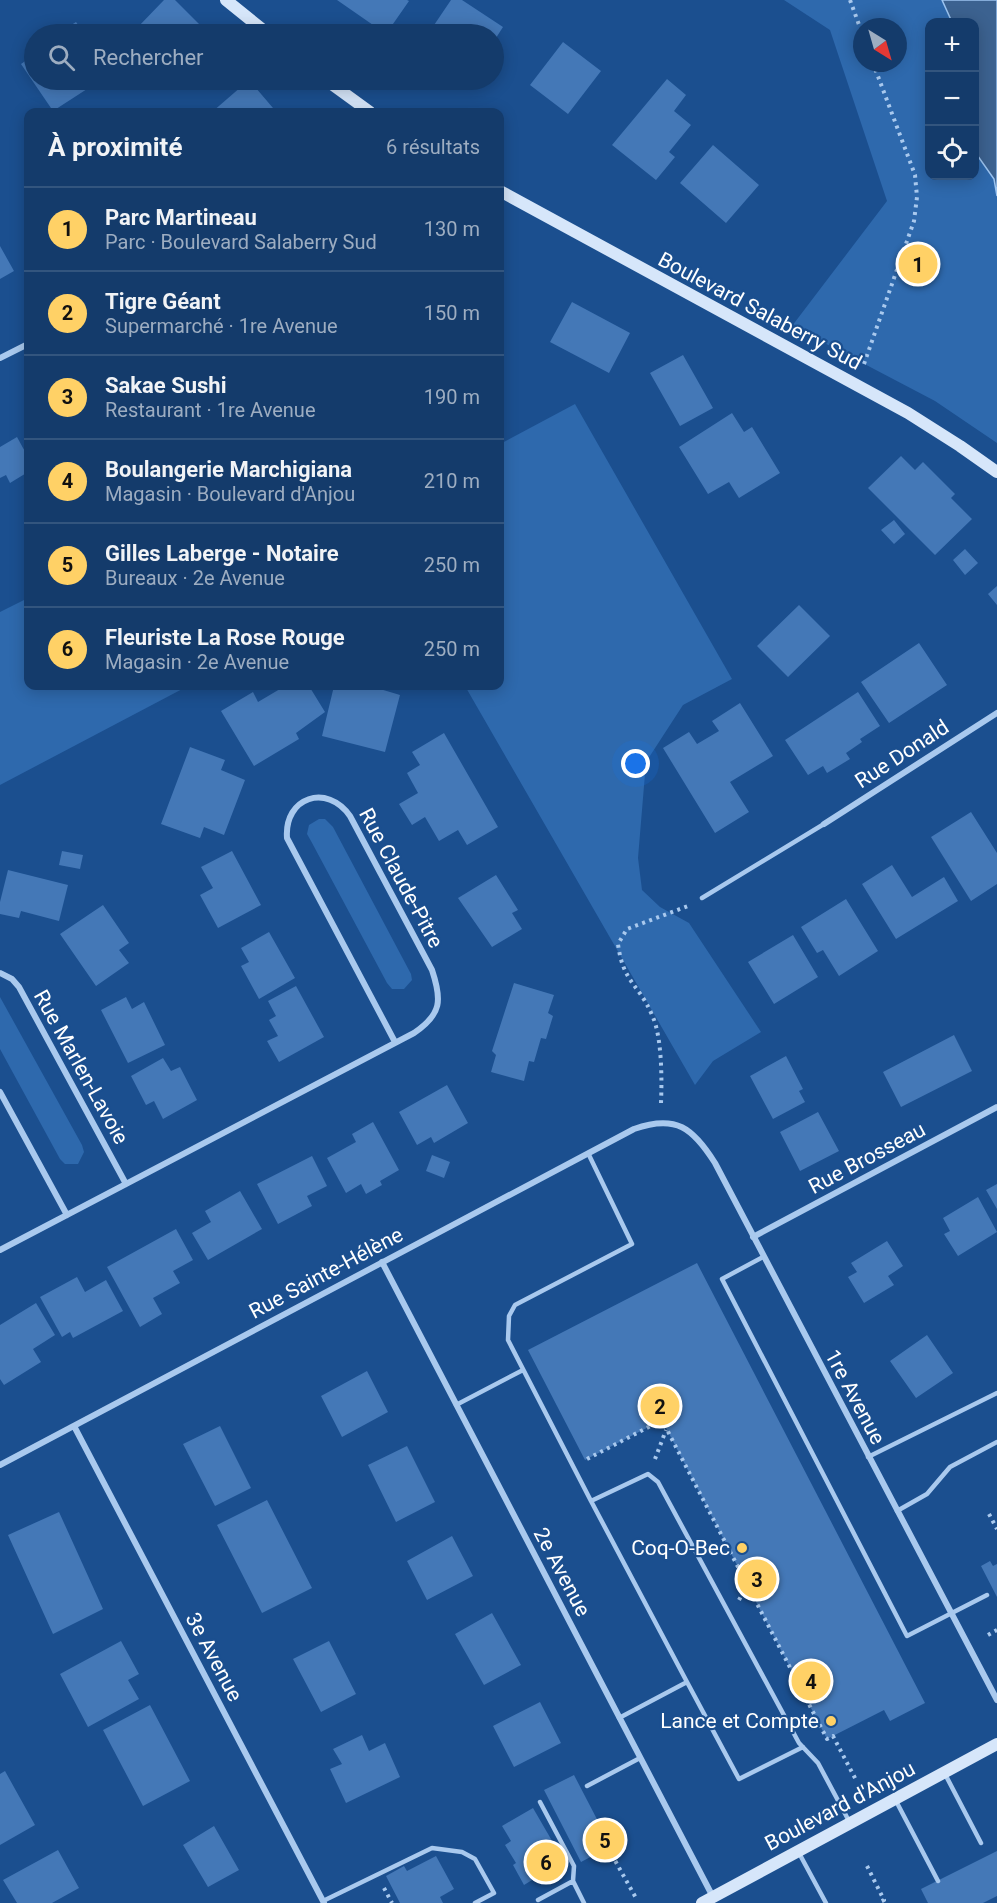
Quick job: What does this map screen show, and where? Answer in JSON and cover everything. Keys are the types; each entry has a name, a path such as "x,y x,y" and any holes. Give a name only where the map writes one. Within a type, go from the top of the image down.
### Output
{"street":[{"path":"226,0 256,24"},
{"path":"340,90 364,108"},
{"name":"Boulevard Salaberry Sud","path":"504,193 899,408 997,472"},
{"path":"0,358 24,346"},
{"name":"Rue Donald","path":"824,824 997,713"},
{"name":"Rue Claude-Pitre","path":"0,1251 395,1042 427,1024 434,1016 439,998 432,970 343,806 324,796 305,801 291,815 286,827 287,838 395,1042"},
{"name":"Rue Marlen-Lavoie","path":"0,973 12,979 19,987 126,1184"},
{"path":"0,1092 67,1215"},
{"name":"Rue Brosseau","path":"753,1237 997,1107"},
{"name":"1re Avenue","path":"671,1123 684,1127 705,1148 997,1700"},
{"name":"Rue Sainte-Hélène","path":"0,1465 588,1153 647,1124 671,1123"},
{"name":"2e Avenue","path":"381,1262 640,1758 711,1901"},
{"name":"3e Avenue","path":"74,1426 324,1902"},
{"name":"Boulevard d'Anjou","path":"711,1901 798,1851 997,1744"}],"lane":[{"path":"702,898 824,824"},
{"path":"588,1153 632,1244 515,1305 509,1316 508,1340 739,1779 803,1747"},
{"path":"763,1257 722,1279 907,1636 987,1594"},
{"path":"456,1405 523,1370"},
{"path":"868,1457 997,1393"},
{"path":"897,1510 927,1494 950,1467 997,1442"},
{"path":"591,1501 648,1474 658,1482 803,1747 818,1763 850,1823"},
{"path":"619,1718 687,1682"},
{"path":"587,1786 640,1758"},
{"path":"944,1773 981,1843"},
{"path":"895,1799 938,1881"},
{"path":"540,1802 574,1866 573,1881 584,1903"},
{"path":"324,1902 422,1851 442,1848 462,1852 480,1864 494,1893 475,1903"},
{"path":"798,1851 826,1903"},
{"path":"538,1900 573,1881"}],"path":[{"path":"850,0 857,18"},
{"path":"864,364 914,221 917,197 915,175 876,72"},
{"path":"662,1103 657,1032 653,1017 625,973 618,944 627,929 683,909 702,898"},
{"path":"585,1460 662,1420 827,1739 833,1736 856,1780"},
{"path":"648,1474 667,1429"},
{"path":"989,1514 997,1529"},
{"path":"988,1635 997,1630"},
{"path":"608,1848 636,1898"},
{"path":"867,1866 884,1900 878,1903"},
{"path":"386,1892 392,1903"}],"shaded area":[{"path":"784,0 942,0 950,18 925,18 925,180 979,180 979,158 994,179 997,196 997,443 935,401 792,326 887,201 830,30"},
{"path":"942,0 997,0 997,196 994,179 979,158 979,18 950,18"},
{"path":"575,404 732,679 683,705 646,762 638,858 642,890 660,907 689,923 761,1032 713,1061 695,1085 467,690 504,690 504,442"},
{"path":"24,600 24,690 180,690 0,785 0,612"},
{"path":"319,819 325,819 333,827 411,974 412,980 404,989 392,989 387,983 307,834 309,825"},
{"path":"0,997 82,1145 84,1152 78,1164 65,1164 60,1159 0,1049"}],"building":[{"path":"164,0 175,0 199,24 141,24"},
{"path":"337,0 409,1 393,24 372,24"},
{"path":"451,0 462,0 498,24 435,24"},
{"path":"563,42 601,71 568,114 530,85"},
{"path":"667,79 686,95 674,111 691,125 669,152 675,157 656,180 612,145"},
{"path":"39,90 86,90 58,108 51,108"},
{"path":"237,90 258,90 273,108 217,108"},
{"path":"713,145 759,185 726,223 680,183"},
{"path":"0,246 14,271 0,279"},
{"path":"572,302 630,333 609,373 550,342"},
{"path":"683,355 713,408 680,426 650,373"},
{"path":"732,413 744,432 752,427 780,473 739,498 729,482 708,494 679,447"},
{"path":"17,437 24,450 24,474 10,483 6,475 0,478 0,447"},
{"path":"901,456 915,470 923,462 955,494 951,498 972,519 935,555 868,488"},
{"path":"894,520 905,534 894,544 881,530"},
{"path":"965,549 978,563 965,575 953,560"},
{"path":"997,586 997,605 988,594"},
{"path":"799,605 830,636 788,677 757,646"},
{"path":"919,643 947,685 889,723 861,682"},
{"path":"278,690 311,690 325,712 296,733 299,739 254,766 221,711 253,692 258,702"},
{"path":"333,690 383,690 400,695 385,752 322,736"},
{"path":"858,692 880,726 860,739 862,742 846,753 850,759 827,773 823,766 808,775 785,740"},
{"path":"740,703 773,756 730,782 749,812 715,833 663,748 689,732 697,744 719,731 712,721"},
{"path":"444,733 498,827 467,845 458,830 439,841 425,817 412,825 399,804 418,793 407,773 420,765 412,752"},
{"path":"190,747 225,760 221,770 245,780 224,835 204,827 200,838 161,824"},
{"path":"971,812 997,853 997,884 971,901 931,837"},
{"path":"62,851 83,855 80,869 59,865"},
{"path":"232,851 261,905 218,928 200,895 213,888 201,867"},
{"path":"892,865 912,897 944,877 958,901 896,939 862,884"},
{"path":"8,870 68,885 59,921 21,911 19,918 0,914 0,902"},
{"path":"496,875 518,910 512,913 522,929 492,947 458,898"},
{"path":"846,899 878,951 839,976 823,950 817,953 801,927"},
{"path":"103,905 129,943 119,950 129,963 96,986 60,934"},
{"path":"269,932 295,978 259,999 241,966 249,962 241,948"},
{"path":"793,935 818,977 774,1004 748,962"},
{"path":"514,983 554,995 548,1013 553,1016 546,1039 541,1038 534,1062 529,1061 524,1081 491,1072 496,1055 492,1051"},
{"path":"296,986 324,1037 279,1062 267,1041 278,1036 269,1020 276,1016 268,1001"},
{"path":"126,997 132,1009 144,1002 165,1045 128,1063 101,1010"},
{"path":"954,1035 972,1071 901,1107 883,1072"},
{"path":"786,1056 803,1089 799,1091 805,1102 773,1119 750,1076"},
{"path":"163,1058 171,1071 180,1067 197,1100 163,1119 154,1101 146,1105 131,1076"},
{"path":"447,1085 468,1123 434,1143 431,1137 417,1145 399,1112"},
{"path":"818,1112 839,1151 800,1171 780,1132"},
{"path":"373,1122 399,1170 380,1181 382,1185 366,1194 361,1184 346,1193 327,1158 356,1142 352,1134"},
{"path":"432,1155 450,1162 444,1178 426,1171"},
{"path":"312,1156 327,1186 307,1196 312,1206 278,1224 257,1184"},
{"path":"997,1184 997,1209 986,1190"},
{"path":"240,1191 262,1229 208,1260 192,1233 211,1222 205,1211"},
{"path":"978,1197 997,1232 958,1256 944,1234 950,1231 943,1218"},
{"path":"176,1229 193,1260 173,1271 180,1283 153,1298 162,1314 140,1327 107,1267"},
{"path":"887,1241 903,1266 888,1276 894,1285 864,1303 848,1277 857,1272 851,1263"},
{"path":"697,1263 925,1703 890,1721 884,1710 827,1739 662,1420 585,1460 528,1350"},
{"path":"77,1277 85,1292 106,1280 123,1311 73,1338 70,1332 62,1337 40,1297"},
{"path":"36,1303 55,1335 33,1349 41,1362 4,1385 0,1379 0,1325"},
{"path":"927,1335 953,1373 916,1398 890,1361"},
{"path":"367,1371 388,1412 342,1437 321,1396"},
{"path":"220,1426 251,1488 215,1506 183,1444"},
{"path":"407,1446 435,1502 396,1522 368,1465"},
{"path":"267,1500 312,1588 262,1613 217,1525"},
{"path":"59,1512 103,1609 53,1634 8,1535"},
{"path":"452,1536 473,1576 427,1600 407,1561"},
{"path":"990,1561 993,1566 997,1564 997,1597 981,1566"},
{"path":"492,1613 521,1665 484,1685 455,1634"},
{"path":"121,1641 139,1674 128,1680 139,1699 88,1727 60,1674"},
{"path":"329,1641 356,1694 321,1712 293,1659"},
{"path":"540,1702 561,1743 514,1767 493,1726"},
{"path":"150,1705 190,1781 143,1806 103,1730"},
{"path":"362,1735 369,1751 385,1743 400,1777 346,1803 330,1769 342,1764 333,1749"},
{"path":"5,1771 35,1825 0,1845 0,1774"},
{"path":"574,1775 600,1825 605,1823 615,1844 581,1862 544,1790"},
{"path":"533,1808 566,1865 540,1881 537,1877 524,1885 513,1865 516,1863 505,1845 511,1841 502,1826"},
{"path":"214,1826 239,1870 208,1887 183,1845"},
{"path":"58,1850 79,1888 52,1903 17,1903 3,1880"},
{"path":"997,1851 997,1896 983,1903 928,1903 921,1889"},
{"path":"436,1856 454,1889 440,1897 443,1903 400,1903 386,1876 404,1866 407,1871"}],"place":[{"name":"Parc Martineau","path":"918,264"},
{"name":"Tigre Géant","path":"660,1406"},
{"name":"Coq-O-Bec","path":"742,1548"},
{"name":"Sakae Sushi","path":"757,1579"},
{"name":"Boulangerie Marchigiana","path":"811,1681"},
{"name":"Lance et Compte","path":"831,1721"},
{"name":"Gilles Laberge - Notaire","path":"605,1840"},
{"name":"Fleuriste La Rose Rouge","path":"546,1862"}]}
